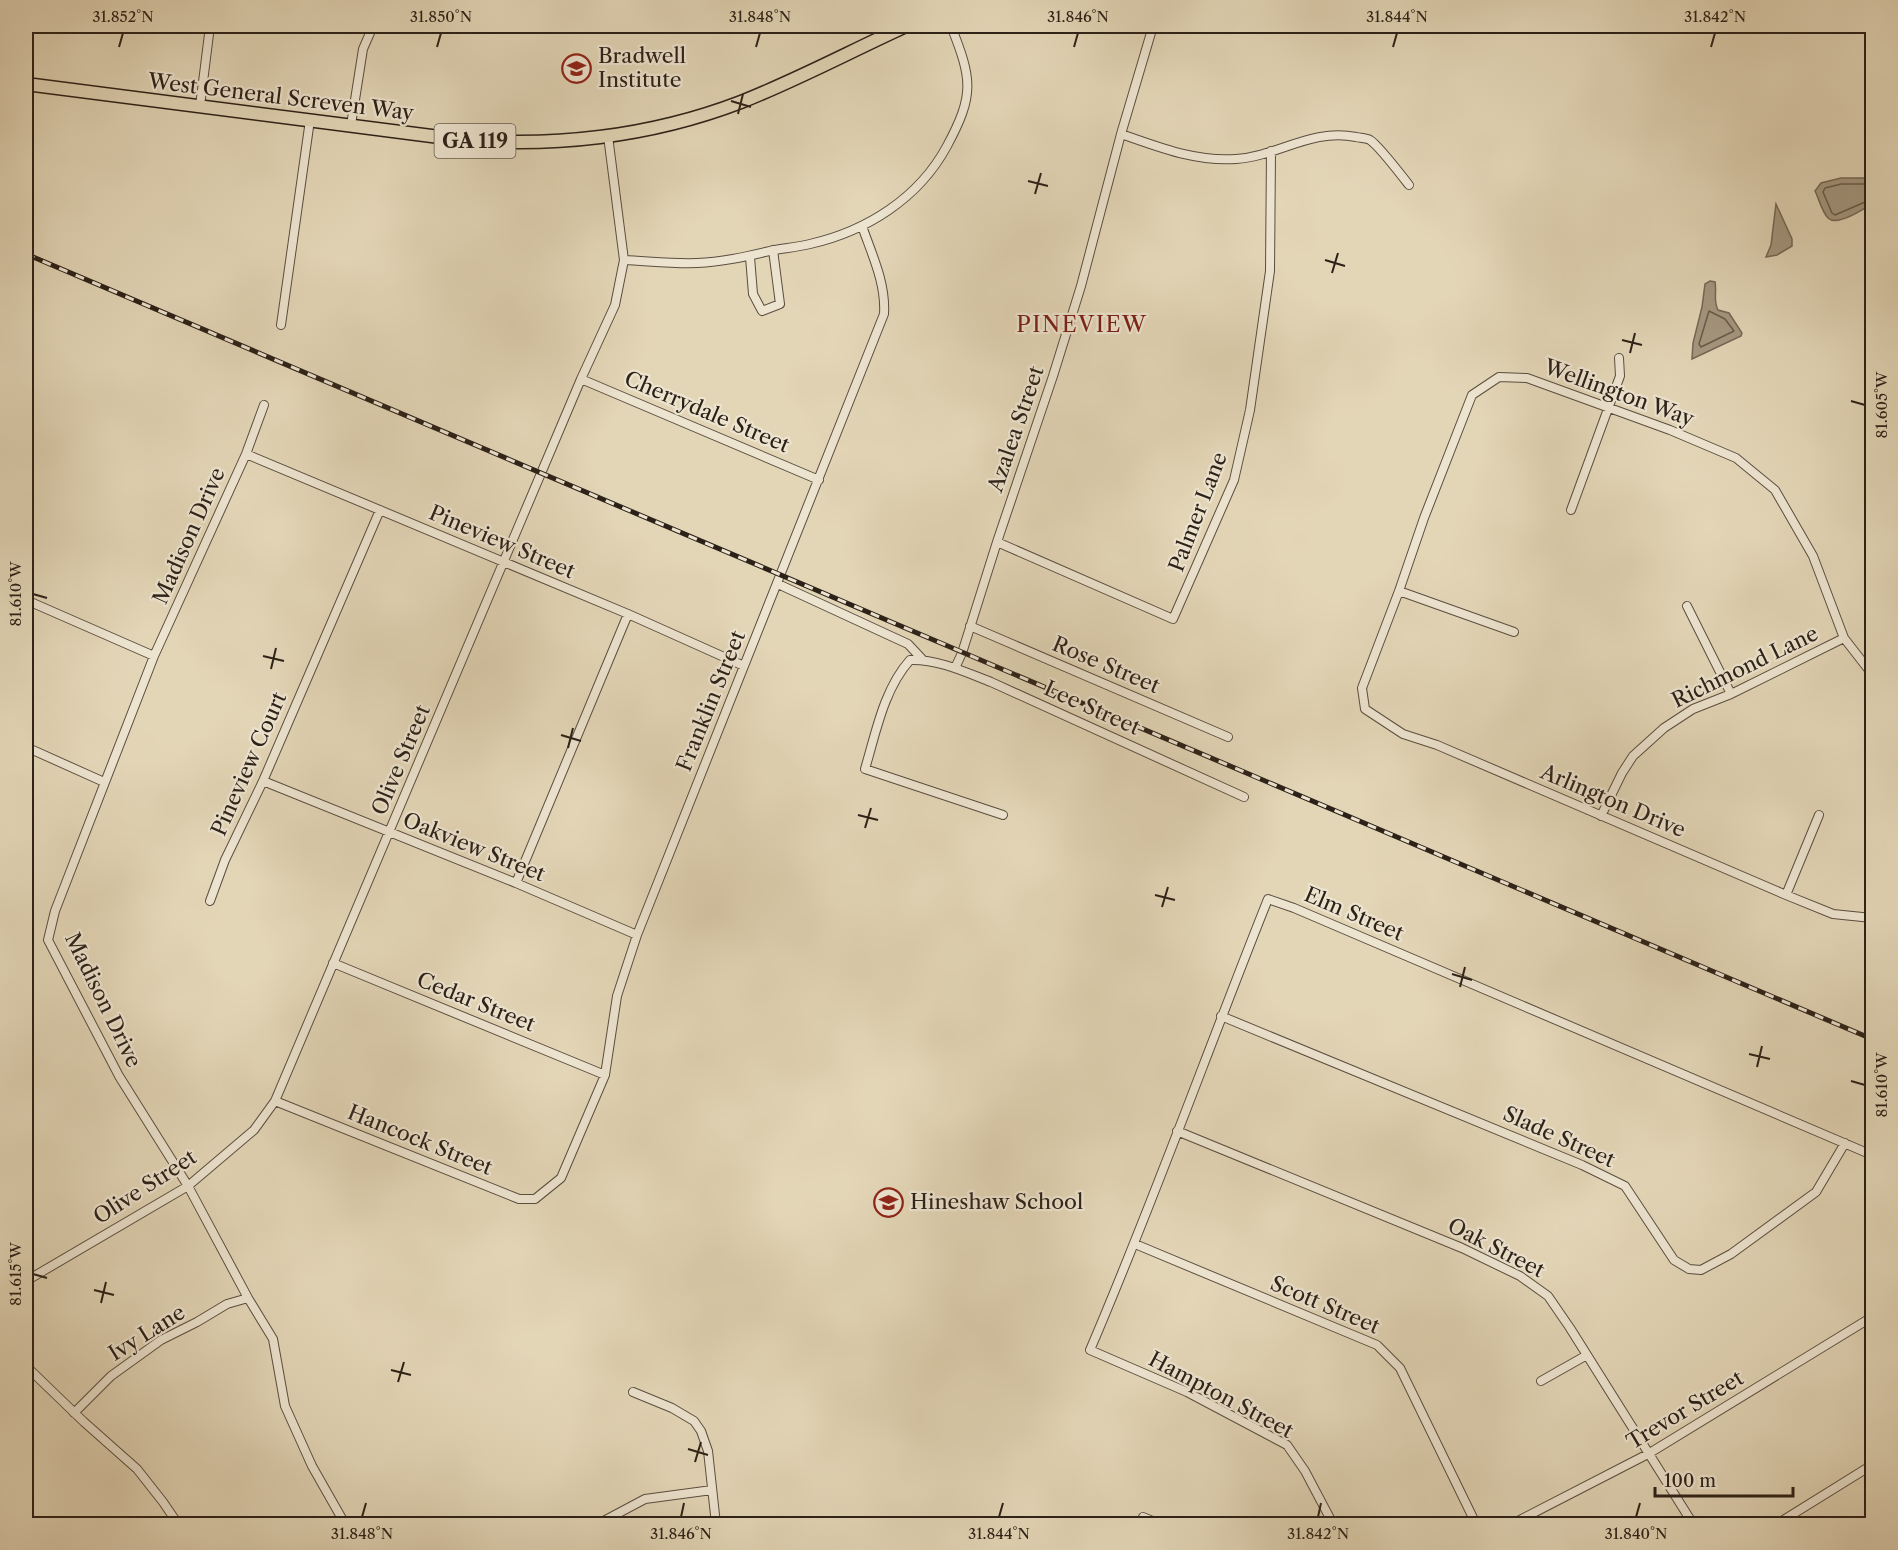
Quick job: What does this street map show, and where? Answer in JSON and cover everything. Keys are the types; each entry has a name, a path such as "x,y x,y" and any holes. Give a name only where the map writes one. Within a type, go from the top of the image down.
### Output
{"main road":[{"name":"West General Screven Way","path":"26,84 479,141 550,141 608,136 681,121 740,102 906,26"}],"street":[{"path":"200,106 210,26"},
{"path":"351,125 363,49 374,26"},
{"path":"624,260 697,263 750,257 773,250 811,244 862,226 901,202 923,182 941,158 962,116 969,82 964,58 951,26"},
{"name":"Azalea Street","path":"955,668 962,653 1081,286 1121,134 1153,26"},
{"path":"281,325 310,120"},
{"path":"1121,134 1181,154 1213,160 1240,159 1323,135 1343,134 1370,140 1409,185"},
{"name":"Olive Street","path":"26,1281 188,1186 254,1130 275,1101 581,379 615,305 624,260 608,136"},
{"name":"Palmer Lane","path":"997,542 1173,619 1234,480 1250,410 1270,271 1271,151"},
{"name":"Franklin Street","path":"550,1187 561,1178 605,1075 617,996 637,935 884,314 885,300 882,282 862,226"},
{"path":"750,257 753,294 762,311 780,304 773,250"},
{"path":"1571,510 1620,376 1618,358"},
{"name":"Wellington Way","path":"1362,688 1424,518 1473,394 1498,377 1527,378 1736,458 1775,490 1813,556 1844,638 1872,674"},
{"name":"Cherrydale Street","path":"581,379 819,480"},
{"name":"Madison Drive","path":"264,405 246,454 154,656 55,910 48,940 119,1076 188,1186 273,1340 285,1406 312,1466 345,1524"},
{"name":"Pineview Street","path":"246,454 628,614 744,666"},
{"name":"Pineview Court","path":"210,901 225,860 263,781 380,510"},
{"name":"Lee Street","path":"778,584 908,644 923,660 955,668 991,682 1244,797"},
{"path":"1399,591 1514,632"},
{"path":"26,600 154,656"},
{"path":"1687,606 1731,694"},
{"path":"516,883 628,614"},
{"name":"Rose Street","path":"970,626 1228,737"},
{"name":"Richmond Lane","path":"1600,816 1633,756 1664,728 1694,709 1731,694 1844,638"},
{"path":"923,660 910,660 899,673 884,707 865,769 1003,815"},
{"name":"Arlington Drive","path":"1362,688 1365,709 1403,734 1437,745 1833,914 1872,918"},
{"path":"26,747 104,782"},
{"name":"Oakview Street","path":"263,781 516,883 637,935"},
{"path":"1786,895 1819,815"},
{"name":"Elm Street","path":"1090,1350 1136,1244 1221,1016 1268,899 1872,1155"},
{"name":"Cedar Street","path":"333,963 605,1075"},
{"name":"Slade Street","path":"1221,1016 1582,1165 1624,1186 1674,1260 1689,1269 1701,1270 1731,1254 1816,1192 1845,1143"},
{"name":"Hancock Street","path":"275,1101 519,1199 535,1199 550,1187"},
{"name":"Oak Street","path":"1177,1131 1462,1248 1520,1276 1548,1296 1693,1524"},
{"name":"Scott Street","path":"1136,1244 1377,1345 1400,1368 1476,1524"},
{"name":"Ivy Lane","path":"74,1413 111,1376 161,1340 226,1304 248,1298"},
{"name":"Trevor Street","path":"1512,1524 1648,1455 1872,1317"},
{"name":"Hampton Street","path":"1090,1350 1187,1392 1287,1445 1305,1471 1333,1524"},
{"path":"1541,1382 1587,1355"},
{"path":"26,1366 137,1470 178,1524"},
{"path":"633,1392 672,1408 694,1421 701,1431 708,1451 716,1524"},
{"path":"1777,1524 1872,1465"},
{"path":"598,1524 645,1499 712,1490"},
{"path":"1143,1517 1160,1524"}],"water":[{"path":"1841,178 1872,178 1872,204 1844,219 1832,220 1824,212 1815,191 1821,183"},
{"path":"1776,204 1792,239 1792,246 1777,255 1766,257 1771,245"},
{"path":"1710,281 1715,282 1718,310 1729,313 1742,333 1741,336 1692,359 1705,284"}],"railway":[{"path":"26,254 1872,1039"}],"place":[{"name":"Bradwell Institute","path":"577,68"},
{"name":"Hineshaw School","path":"889,1202"}],"district":[{"name":"PINEVIEW","path":"1082,324"}]}
